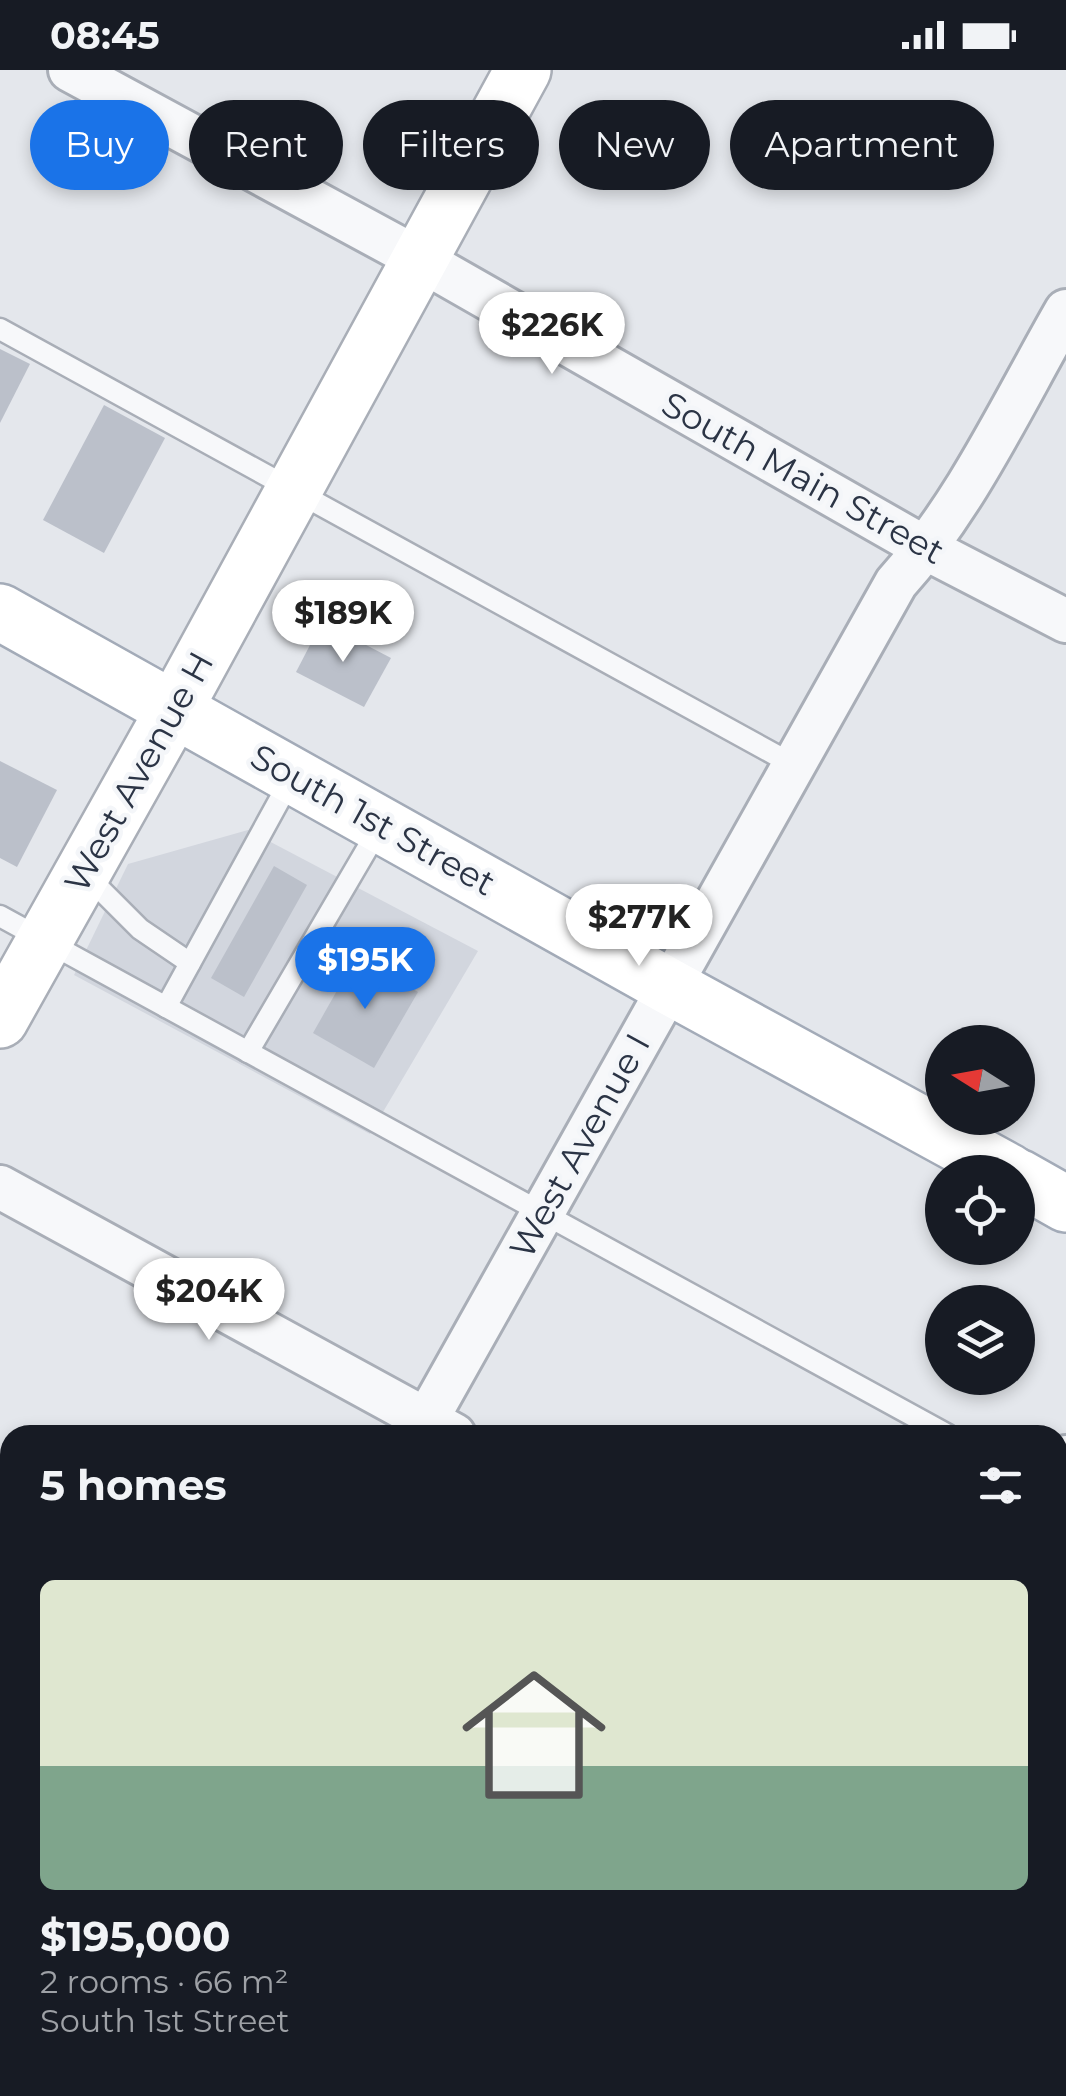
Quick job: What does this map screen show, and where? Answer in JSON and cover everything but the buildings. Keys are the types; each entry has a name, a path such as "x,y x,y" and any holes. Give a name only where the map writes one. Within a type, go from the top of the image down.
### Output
{"main road":[{"name":"West Avenue H","path":"0,1020 22,928 83,872 524,70"},
{"name":"South 1st Street","path":"0,612 978,1155"},
{"path":"1035,1187 1066,1204"}],"street":[{"name":"South Main Street","path":"70,70 418,259 927,549 1066,622"},
{"name":"West Avenue I","path":"435,1425 542,1213 896,584 927,549 950,514 1066,311"},
{"path":"0,1187 423,1425"}],"lane":[{"path":"0,330 794,765"},
{"path":"166,1007 293,775"},
{"path":"248,1052 381,824"},
{"path":"83,872 140,929 190,963"},
{"path":"22,928 930,1425"}],"shaded area":[{"path":"248,830 478,951 370,1134 74,975 128,864"}]}
